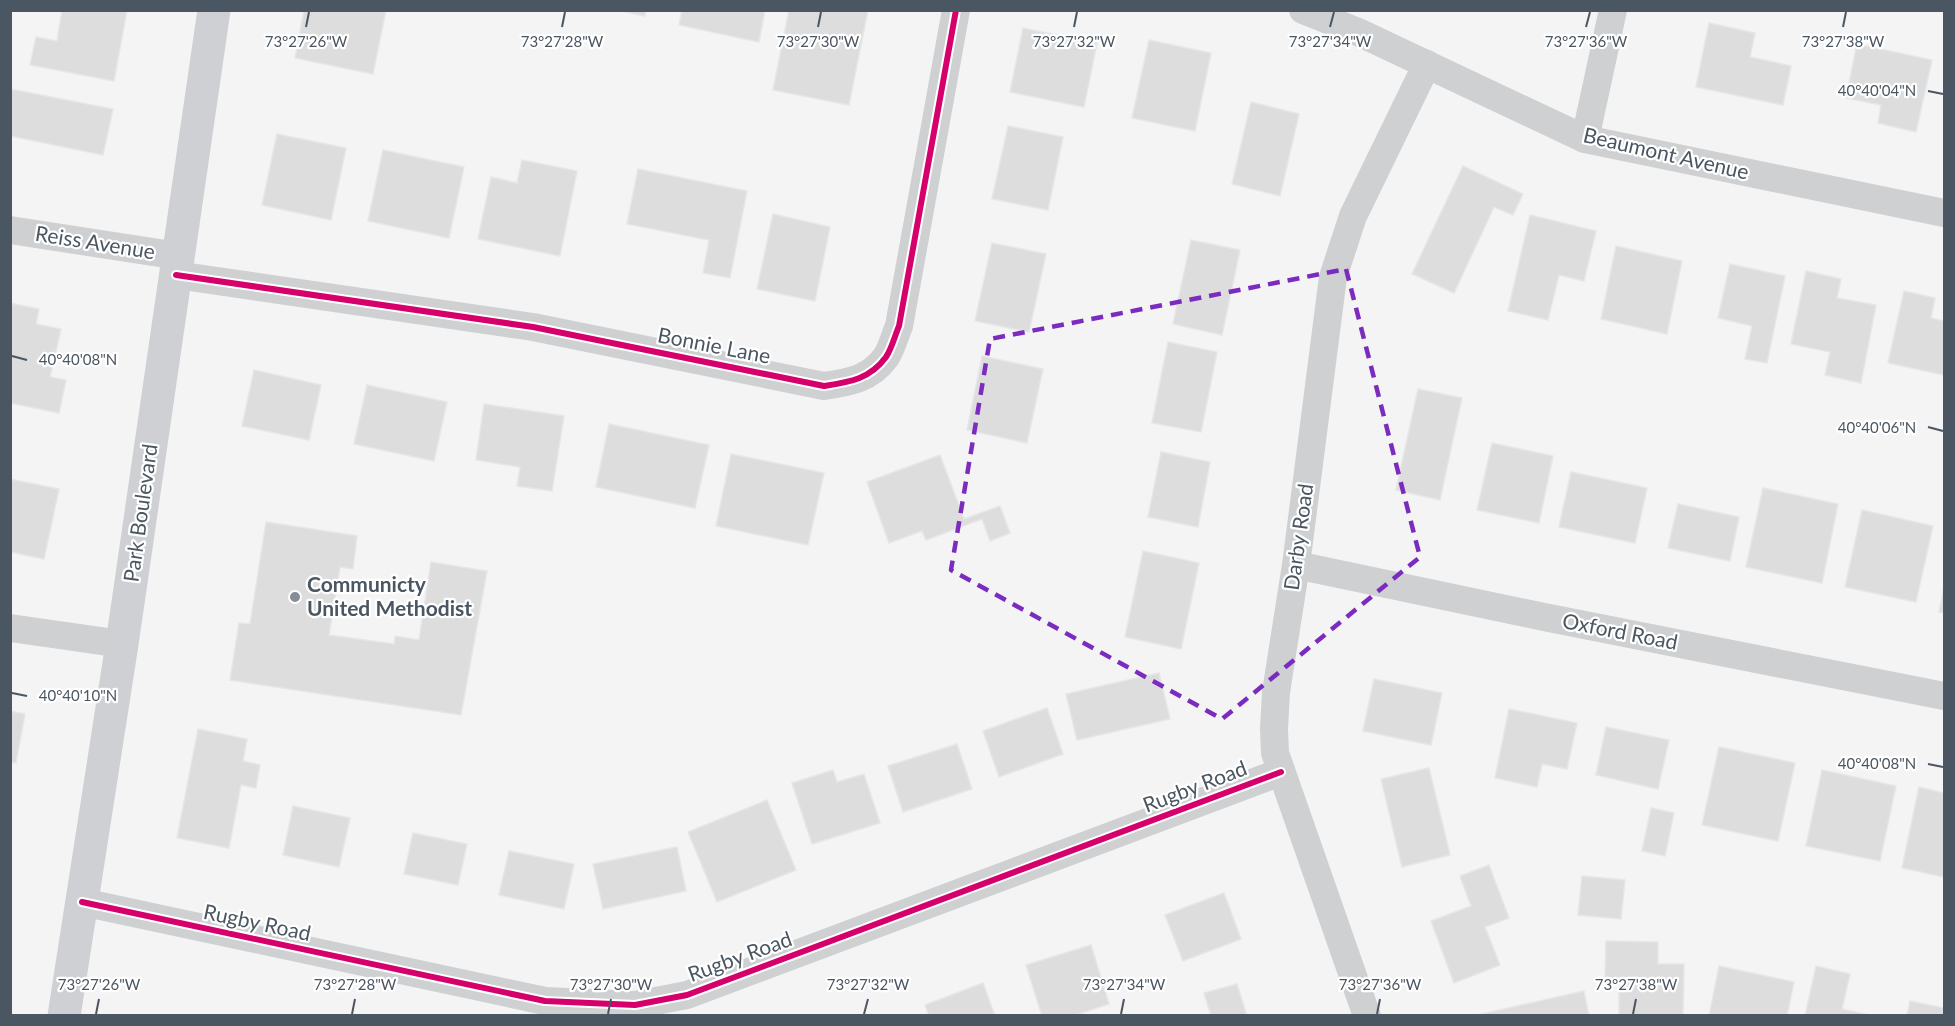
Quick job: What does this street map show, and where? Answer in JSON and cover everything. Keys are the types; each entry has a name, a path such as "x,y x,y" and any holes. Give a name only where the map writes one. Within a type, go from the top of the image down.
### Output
{"main road":[{"name":"Park Boulevard","path":"64,1016 122,644 214,10"}],"street":[{"name":"Bonnie Lane","path":"178,266 534,327 824,386 865,377 887,356 899,326 956,10"},
{"name":"Beaumont Avenue","path":"1302,10 1358,32 1585,139 1944,213"},
{"path":"1585,139 1613,10"},
{"name":"Darby Road","path":"1367,1016 1275,753 1276,692 1296,565 1333,277 1353,216 1427,64"},
{"name":"Reiss Avenue","path":"10,230 178,266"},
{"name":"Oxford Road","path":"1296,565 1544,617 1944,696"},
{"path":"10,628 122,644"},
{"name":"Rugby Road","path":"82,902 545,1001 635,1005 687,995 1281,772"}],"highlighted area":[{"path":"1346,269 1420,557 1222,719 951,570 990,339"}],"building":[{"path":"62,10 127,10 114,81 30,65 36,37 57,41"},
{"path":"304,10 386,10 373,74 295,58"},
{"path":"617,10 646,10 645,16"},
{"path":"682,10 765,10 759,42 679,25"},
{"path":"789,10 868,10 849,105 773,90"},
{"path":"1709,23 1755,33 1750,57 1791,66 1783,105 1696,87"},
{"path":"1023,28 1097,43 1084,107 1010,92"},
{"path":"1149,40 1211,53 1195,131 1132,118"},
{"path":"1857,44 1932,60 1916,132 1878,123 1881,105 1846,98"},
{"path":"10,89 113,109 103,155 10,136"},
{"path":"1251,102 1299,114 1280,196 1232,184"},
{"path":"1008,126 1063,137 1048,210 992,199"},
{"path":"277,134 346,148 331,220 262,205"},
{"path":"383,150 464,167 449,238 368,221"},
{"path":"522,160 577,171 560,256 478,239 491,177 517,183"},
{"path":"1463,166 1523,194 1513,215 1494,207 1454,293 1412,274"},
{"path":"638,169 747,191 730,278 703,273 709,240 627,224"},
{"path":"773,214 830,227 815,301 757,289"},
{"path":"1530,215 1596,231 1584,281 1559,275 1548,320 1508,311"},
{"path":"1191,240 1240,250 1222,335 1173,324"},
{"path":"992,243 1046,254 1029,332 975,321"},
{"path":"1616,246 1682,261 1667,334 1601,319"},
{"path":"1730,264 1785,276 1767,363 1745,359 1752,326 1718,318"},
{"path":"1806,271 1841,279 1837,298 1876,305 1861,383 1825,375 1830,352 1791,344"},
{"path":"1904,291 1935,298 1931,318 1944,321 1944,375 1888,363"},
{"path":"10,303 39,309 36,324 61,329 50,377 66,380 59,413 10,403"},
{"path":"1168,342 1217,352 1201,432 1152,423"},
{"path":"982,356 1043,369 1027,443 967,430"},
{"path":"254,370 321,385 309,440 242,426"},
{"path":"367,385 447,402 434,461 354,444"},
{"path":"1418,389 1462,398 1440,500 1396,490"},
{"path":"484,404 564,416 552,491 517,486 520,467 476,460"},
{"path":"609,424 709,445 695,508 596,487"},
{"path":"1492,443 1553,456 1539,523 1477,510"},
{"path":"1161,452 1210,462 1198,527 1148,517"},
{"path":"731,454 824,473 808,545 716,526"},
{"path":"940,455 964,519 1000,506 1010,533 990,541 982,519 926,540 922,531 889,543 867,482"},
{"path":"1571,472 1647,488 1635,543 1559,527"},
{"path":"10,479 59,489 44,559 10,552"},
{"path":"1763,488 1838,504 1822,583 1746,567"},
{"path":"1678,504 1739,517 1730,561 1668,548"},
{"path":"1862,510 1933,526 1916,602 1845,587"},
{"name":"Communicty United Methodist","path":"266,522 357,536 353,569 340,567 329,635 394,644 395,636 419,640 431,562 487,571 461,715 230,680 239,623 250,624"},
{"path":"1143,551 1199,563 1181,649 1125,637"},
{"path":"1944,587 1944,613 1939,612"},
{"path":"1159,673 1170,719 1077,740 1066,694"},
{"path":"1374,679 1442,693 1431,745 1363,731"},
{"path":"1047,708 1063,754 999,777 983,731"},
{"path":"1509,709 1577,723 1567,769 1542,764 1537,787 1495,778"},
{"path":"10,711 25,714 16,763 10,762"},
{"path":"1606,727 1669,740 1658,789 1596,775"},
{"path":"198,729 247,739 243,761 260,765 256,788 241,785 229,848 177,838"},
{"path":"957,744 972,789 903,812 888,766"},
{"path":"1719,747 1795,763 1778,841 1702,825"},
{"path":"1429,768 1450,855 1402,867 1381,779"},
{"path":"833,770 837,782 864,774 880,823 812,844 792,783"},
{"path":"1822,770 1896,786 1880,861 1806,846"},
{"path":"1919,787 1944,793 1944,877 1902,868"},
{"path":"767,800 796,870 717,902 688,832"},
{"path":"293,806 350,818 339,867 283,855"},
{"path":"1651,808 1674,813 1665,856 1642,851"},
{"path":"413,833 467,844 458,885 404,874"},
{"path":"677,847 686,891 603,909 593,864"},
{"path":"509,851 574,864 564,909 499,895"},
{"path":"1489,865 1509,918 1485,927 1500,965 1454,983 1431,921 1471,906 1460,876"},
{"path":"1582,876 1625,880 1621,919 1578,915"},
{"path":"1224,893 1241,939 1183,961 1165,915"},
{"path":"1606,941 1658,942 1658,964 1684,964 1683,1016 1619,1016 1619,978 1605,978"},
{"path":"1091,945 1109,1004 1073,1016 1042,1016 1026,965"},
{"path":"1719,966 1794,982 1787,1016 1709,1016"},
{"path":"1816,966 1850,974 1842,1009 1874,1016 1805,1016"},
{"path":"983,983 995,1016 929,1016 925,1005"},
{"path":"1237,984 1247,1016 1211,1016 1204,993"},
{"path":"1584,991 1589,1016 1473,1016"},
{"path":"1910,1001 1944,1008 1944,1016 1907,1016"}],"cycle path":[{"path":"176,275 533,327 824,386 859,378 873,370 886,357 899,326 956,10"},
{"path":"82,902 545,1001 635,1005 687,995 1281,772"}],"place":[{"name":"Communicty United Methodist","path":"295,597"}]}
